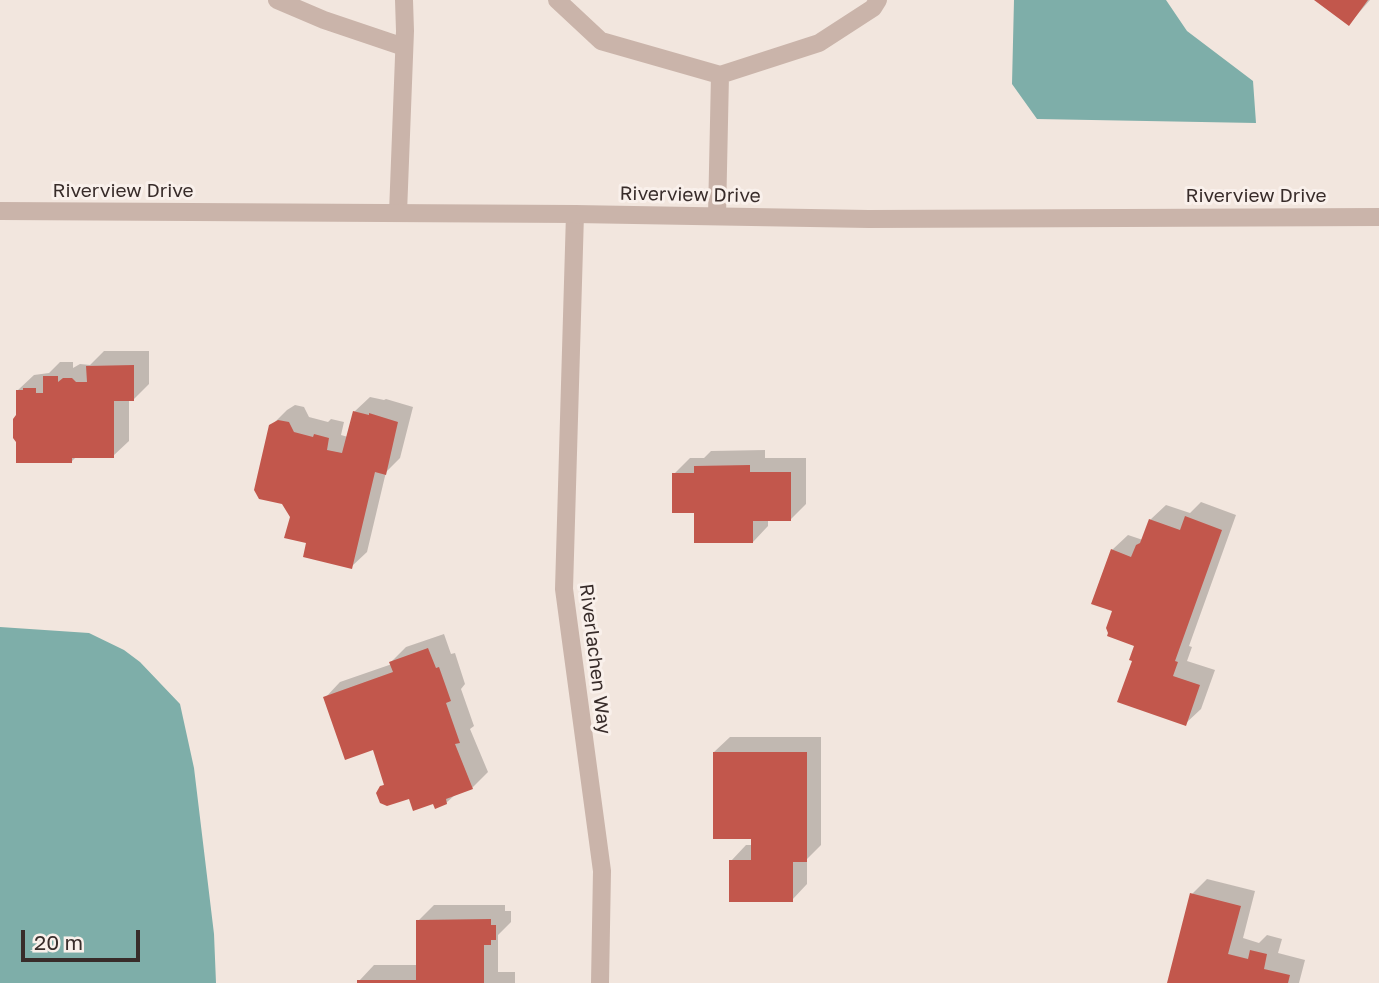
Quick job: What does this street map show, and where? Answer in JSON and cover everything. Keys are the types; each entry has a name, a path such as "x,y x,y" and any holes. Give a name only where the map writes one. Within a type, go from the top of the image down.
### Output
{"street":[{"path":"276,0 324,20 404,47"},
{"path":"398,214 404,0"},
{"path":"557,0 601,41 720,75 819,43 873,8 878,0"},
{"path":"717,216 720,75"},
{"name":"Riverview Drive","path":"0,211 575,214 869,219 1379,217"},
{"name":"Riverlachen Way","path":"575,214 564,589 602,871 600,983"}],"water":[{"path":"1014,0 1166,0 1187,31 1253,81 1256,123 1037,119 1012,84"},
{"path":"0,627 89,633 124,650 140,662 180,704 194,768 214,934 216,983 0,983"}],"building":[{"path":"1314,0 1368,0 1349,26"},
{"path":"134,365 134,401 114,401 114,458 72,458 72,463 16,463 13,419 16,415 16,390 36,388 36,393 43,393 43,376 58,376 58,382 63,378 72,378 76,382 87,382 86,366"},
{"path":"353,411 398,422 386,475 375,472 352,569 303,557 306,543 284,538 290,517 282,504 259,499 254,490 269,425 278,420 289,422 294,432 329,438 327,450 342,453"},
{"path":"750,465 750,472 791,472 791,521 753,521 753,543 694,543 694,513 672,513 672,473 694,473 694,466"},
{"path":"1185,516 1222,530 1175,661 1178,662 1173,676 1200,685 1186,726 1117,702 1132,661 1129,660 1134,646 1107,636 1106,628 1112,611 1091,604 1111,549 1131,557 1136,545 1140,543 1149,519 1180,530"},
{"path":"428,648 436,668 439,667 451,701 446,703 460,743 455,744 473,789 446,799 447,804 435,809 433,804 413,811 409,799 387,806 380,803 376,793 380,786 384,785 373,750 345,760 323,697 393,672 389,662"},
{"path":"713,752 807,752 807,862 793,862 793,902 729,902 729,860 751,860 751,839 713,839"},
{"path":"1190,893 1241,906 1228,954 1248,959 1250,950 1267,954 1264,969 1290,975 1288,983 1167,983"},
{"path":"491,919 491,925 496,925 496,940 491,940 491,945 484,945 484,983 357,983 357,980 416,980 416,920"}]}
